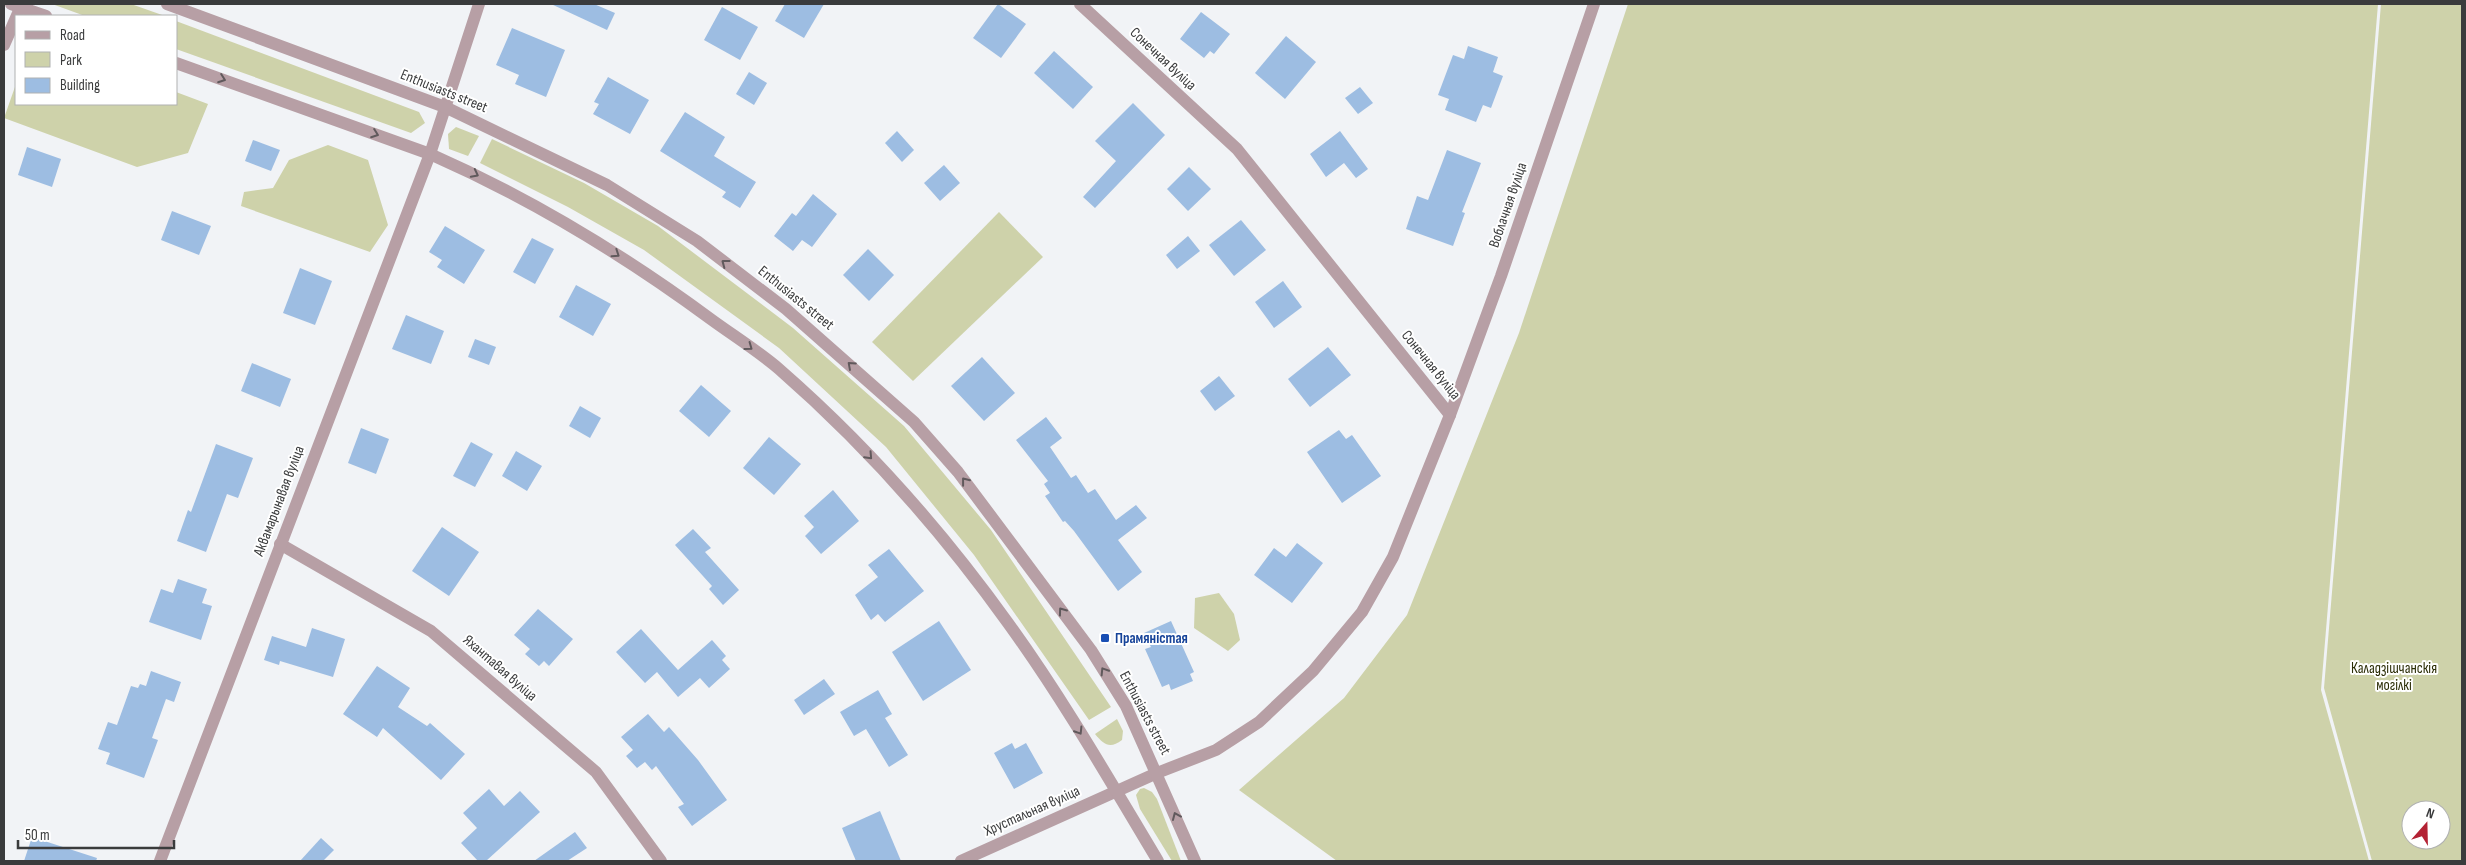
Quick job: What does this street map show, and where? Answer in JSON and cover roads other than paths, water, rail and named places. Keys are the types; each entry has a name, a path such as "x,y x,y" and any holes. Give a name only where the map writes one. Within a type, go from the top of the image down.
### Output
{"street":[{"name":"Enthusiasts street","path":"167,4 446,107 607,184 697,241 786,309 914,422 980,500 1091,650 1126,706 1195,861"},
{"name":"Аквамарынавая вуліца","path":"160,861 430,154 479,4"},
{"name":"Сонечная вуліца","path":"1080,4 1237,149 1450,415 1393,557 1362,612 1313,670 1259,722 1216,750 1116,791"},
{"name":"Воблачная вуліца","path":"1450,415 1501,276 1594,4"},
{"path":"4,45 18,5 43,15"},
{"path":"178,64 430,154 504,189 608,248 777,367 840,425 891,478 951,549 1009,624 1116,791 1158,861"},
{"name":"Яхантавая вуліца","path":"280,544 431,631 596,772 661,861"},
{"name":"Хрустальная вуліца","path":"961,861 1116,791"}],"place":[{"name":"Прамяністая","path":"1105,638"}],"park label":[{"name":"Каладзішчанскія могілкі","path":"2394,676"}]}
